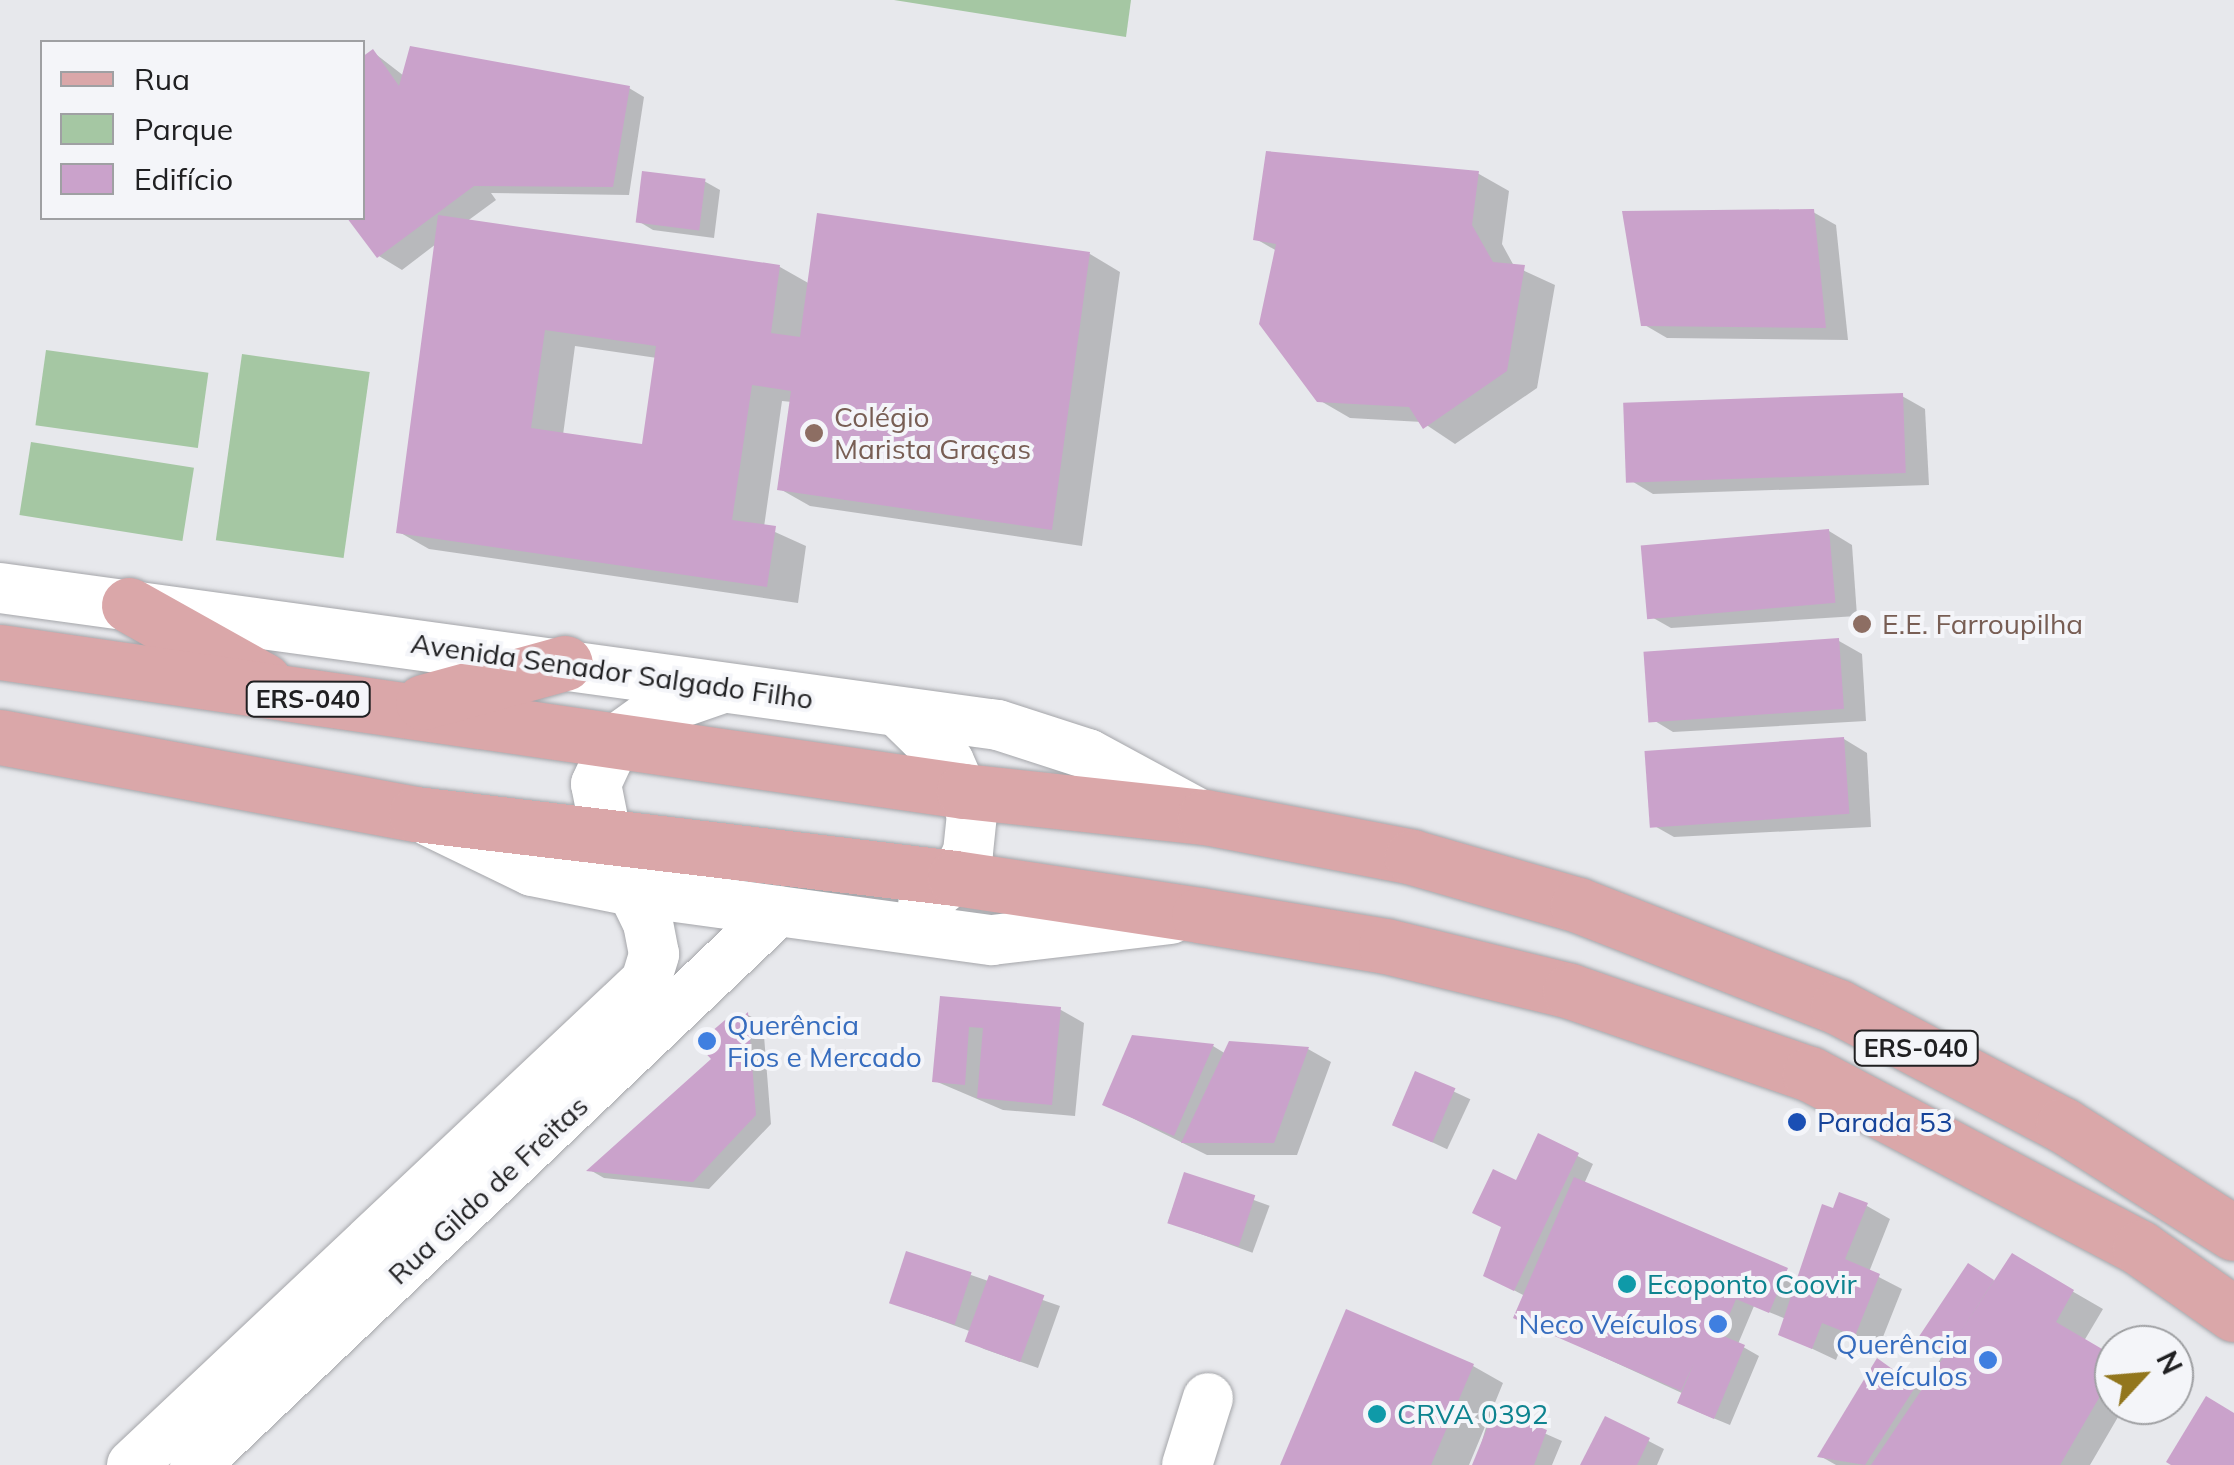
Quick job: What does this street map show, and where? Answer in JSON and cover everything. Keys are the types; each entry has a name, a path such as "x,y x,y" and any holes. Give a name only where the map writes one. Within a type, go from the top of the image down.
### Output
{"main road":[{"path":"129,605 296,698"},
{"name":"Avenida Senador Salgado Filho","path":"0,652 296,698 406,706 964,791 1205,817 1412,857 1578,905 1838,1007 2063,1126 2234,1233"},
{"path":"406,706 565,663"},
{"name":"ERS-040","path":"0,737 416,814 955,878 1199,914 1386,946 1570,991 1810,1074 2140,1248 2234,1314"}],"street":[{"name":"Avenida Senador Salgado Filho","path":"0,588 998,725 1088,754 1205,817"},
{"path":"632,891 607,839 596,784 617,739 656,711 724,688"},
{"path":"867,923 904,915 955,878 972,834 964,791 949,762 899,713"},
{"path":"416,814 532,871 632,891 992,940 1199,914"},
{"name":"Rua Gildo de Freitas","path":"195,1465 636,1022 654,954 632,891"},
{"name":"Rua Gildo de Freitas","path":"132,1465 636,1022 778,911"},
{"path":"1186,1465 1208,1398"}],"green space":[{"path":"894,0 1131,0 1126,37"},
{"path":"46,350 208,373 198,448 35,425"},
{"path":"242,354 370,372 344,558 216,540"},
{"path":"31,442 194,468 182,541 19,515"}],"building":[{"path":"410,46 630,86 613,187 474,186 377,258 348,220 365,220 365,55 373,49 399,86"},
{"path":"1266,151 1479,171 1472,225 1493,262 1525,265 1507,371 1423,429 1409,407 1317,402 1259,324 1276,244 1253,240"},
{"path":"642,171 706,179 699,230 636,223"},
{"path":"1814,209 1826,328 1641,326 1622,211"},
{"path":"817,213 1090,252 1052,530 777,490 791,391 752,385 732,520 776,526 767,587 396,533 438,215 780,265 771,333 800,337","holes":["545,330 656,346 642,444 531,428"]},
{"path":"1903,393 1906,473 1626,483 1623,403"},
{"path":"1829,529 1835,603 1647,619 1641,545"},
{"path":"1839,638 1844,709 1648,722 1643,652"},
{"path":"1844,737 1849,814 1650,828 1644,751"},
{"path":"940,996 1061,1007 1052,1105 977,1098 983,1028 969,1027 965,1085 932,1082"},
{"path":"748,1012 756,1115 693,1182 586,1171 711,1059 697,1044 725,1020 731,1027"},
{"path":"1132,1035 1214,1044 1174,1136 1102,1105"},
{"path":"1229,1041 1309,1047 1274,1143 1181,1143"},
{"path":"1415,1071 1456,1088 1432,1143 1392,1125"},
{"path":"1538,1133 1579,1153 1514,1291 1483,1276 1501,1227 1472,1213 1493,1169 1516,1180"},
{"path":"1184,1172 1255,1195 1239,1247 1167,1223"},
{"name":"Ecoponto Coovir","path":"1574,1177 1788,1268 1769,1313 1736,1299 1721,1335 1745,1345 1714,1419 1677,1403 1694,1363 1681,1391 1513,1318"},
{"path":"1839,1192 1868,1203 1845,1259 1880,1274 1855,1336 1822,1323 1812,1349 1778,1335 1822,1204 1833,1208"},
{"path":"906,1251 972,1272 955,1325 889,1303"},
{"path":"2012,1253 2074,1290 2056,1322 2094,1344 2094,1406 2060,1465 1871,1465 1943,1358 1916,1341 1968,1263 1994,1280 1954,1342"},
{"path":"989,1275 1044,1295 1020,1362 965,1342"},
{"name":"CRVA 0392","path":"1346,1309 1474,1364 1431,1465 1280,1465"},
{"path":"1877,1358 1916,1386 1865,1465 1817,1457"},
{"path":"2206,1396 2234,1413 2234,1465 2166,1462 2188,1425 2194,1425 2194,1416"},
{"path":"1495,1409 1547,1430 1534,1465 1472,1465"},
{"path":"1605,1416 1650,1438 1637,1465 1580,1465"}],"place":[{"name":"Colégio Marista Graças","path":"814,433"},
{"name":"E.E. Farroupilha","path":"1862,624"},
{"name":"Querência Fios e Mercado","path":"707,1041"},
{"name":"Parada 53","path":"1797,1122"},
{"name":"Ecoponto Coovir","path":"1627,1284"},
{"name":"Neco Veículos","path":"1718,1324"},
{"name":"Querência veículos","path":"1988,1360"},
{"name":"CRVA 0392","path":"1377,1414"}]}
